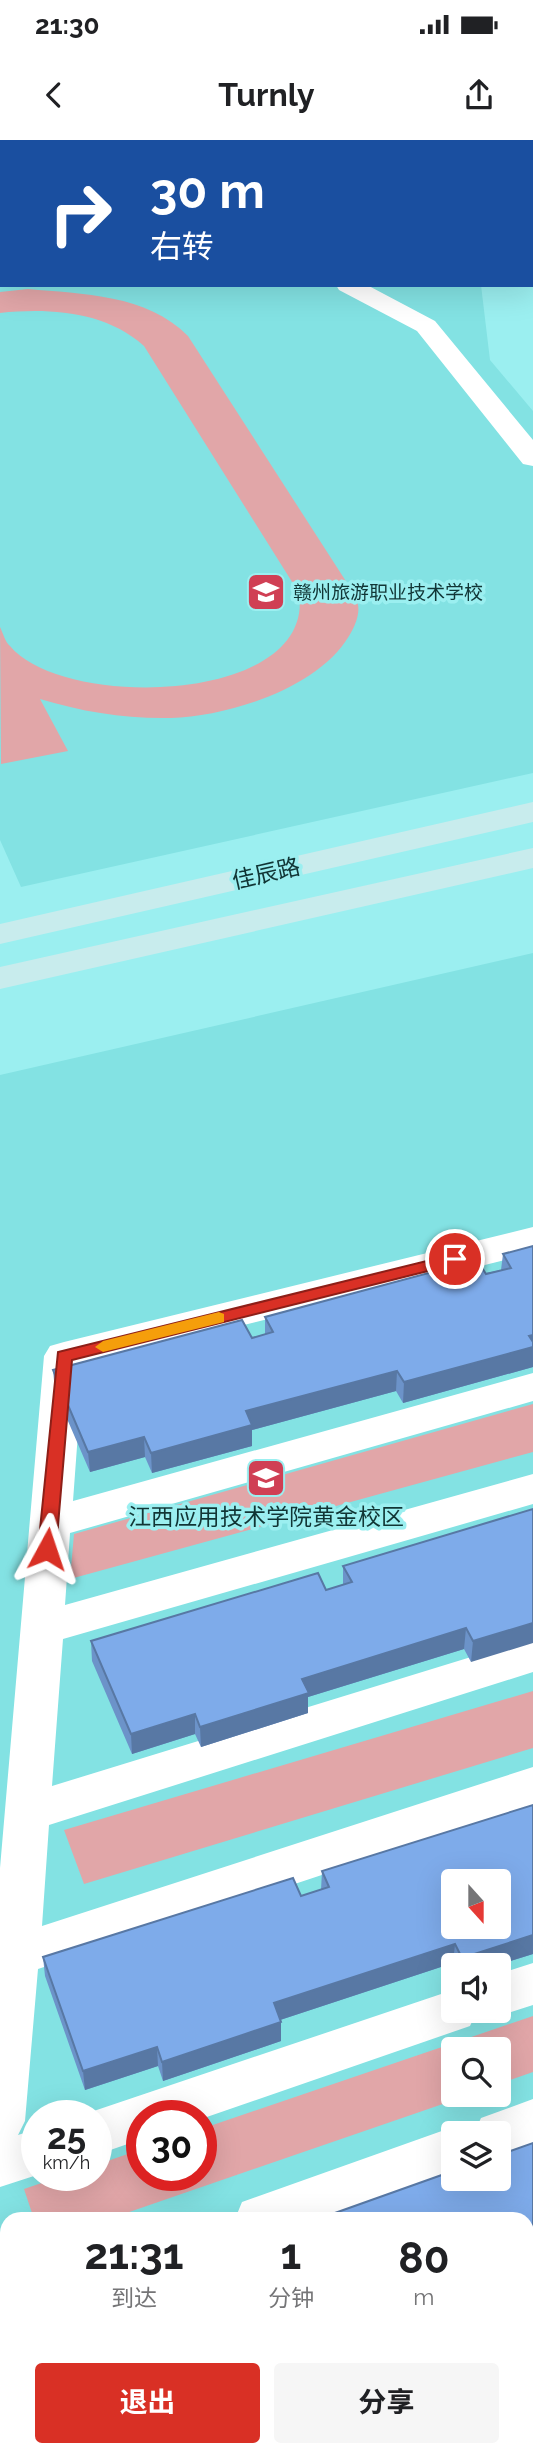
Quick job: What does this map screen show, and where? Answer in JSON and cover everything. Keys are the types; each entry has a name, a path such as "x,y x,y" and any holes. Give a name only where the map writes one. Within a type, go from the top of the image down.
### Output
{"main road":[{"name":"佳辰路","path":"0,934 533,812"},
{"name":"佳辰路","path":"0,978 533,858"}],"street":[{"path":"352,287 426,326 533,457"},
{"path":"0,2121 17,1955 40,1629 64,1356 533,1240"},
{"path":"49,1523 533,1387"},
{"path":"40,1629 533,1489"},
{"path":"27,1813 533,1656"},
{"path":"17,1955 533,1786"},
{"path":"511,1991 533,1984"},
{"path":"190,2100 441,2015"},
{"path":"511,2130 533,2122"},
{"path":"280,2212 441,2154"},
{"path":"0,2164 21,2157"}],"shaded area":[{"name":"赣州旅游职业技术学校","path":"0,287 481,287 490,360 533,411 533,773 21,887 0,840"},
{"path":"28,289 92,295 134,304 172,322 188,336 357,600 358,613 351,633 335,654 316,670 270,696 219,712 194,716 121,716 72,708 40,699 68,751 1,764 0,627 8,644 39,667 80,681 130,687 181,686 229,676 269,657 294,630 299,593 144,346 112,325 76,314 38,311 0,313 0,292"},
{"name":"江西应用技术学院黄金校区","path":"533,953 533,2212 0,2212 0,1075"},
{"path":"533,1404 533,1452 70,1579 74,1534"},
{"path":"533,1691 533,1748 84,1884 64,1830"},
{"path":"533,2016 533,2072 511,2080 511,2037 471,2037"},
{"path":"441,2047 441,2105 217,2182 217,2124"},
{"path":"126,2155 126,2191 190,2191 129,2212 32,2212 25,2191 112,2191 112,2159"}],"building":[{"path":"533,1246 533,1335 529,1336 533,1347 404,1382 397,1371 246,1411 252,1425 151,1453 144,1437 88,1452 53,1370 242,1320 252,1338 273,1332 265,1317 477,1260 486,1274 511,1268 503,1254"},
{"path":"533,1509 533,1623 473,1641 466,1628 302,1679 309,1693 200,1727 195,1714 131,1734 91,1641 318,1573 326,1590 352,1582 343,1566"},
{"path":"533,1805 533,1935 477,1953 460,1953 455,1944 274,2003 281,2022 162,2062 157,2047 83,2071 43,1957 293,1878 301,1896 329,1887 322,1871"},
{"path":"533,2143 533,2212 338,2212 441,2175 441,2191 511,2191 511,2151"}],"slow traffic":[{"path":"103,1347 219,1318"}],"place":[{"name":"赣州旅游职业技术学校","path":"266,592"},
{"name":"江西应用技术学院黄金校区","path":"266,1478"}],"route":[{"path":"47,1549 64,1356 455,1259"}]}
